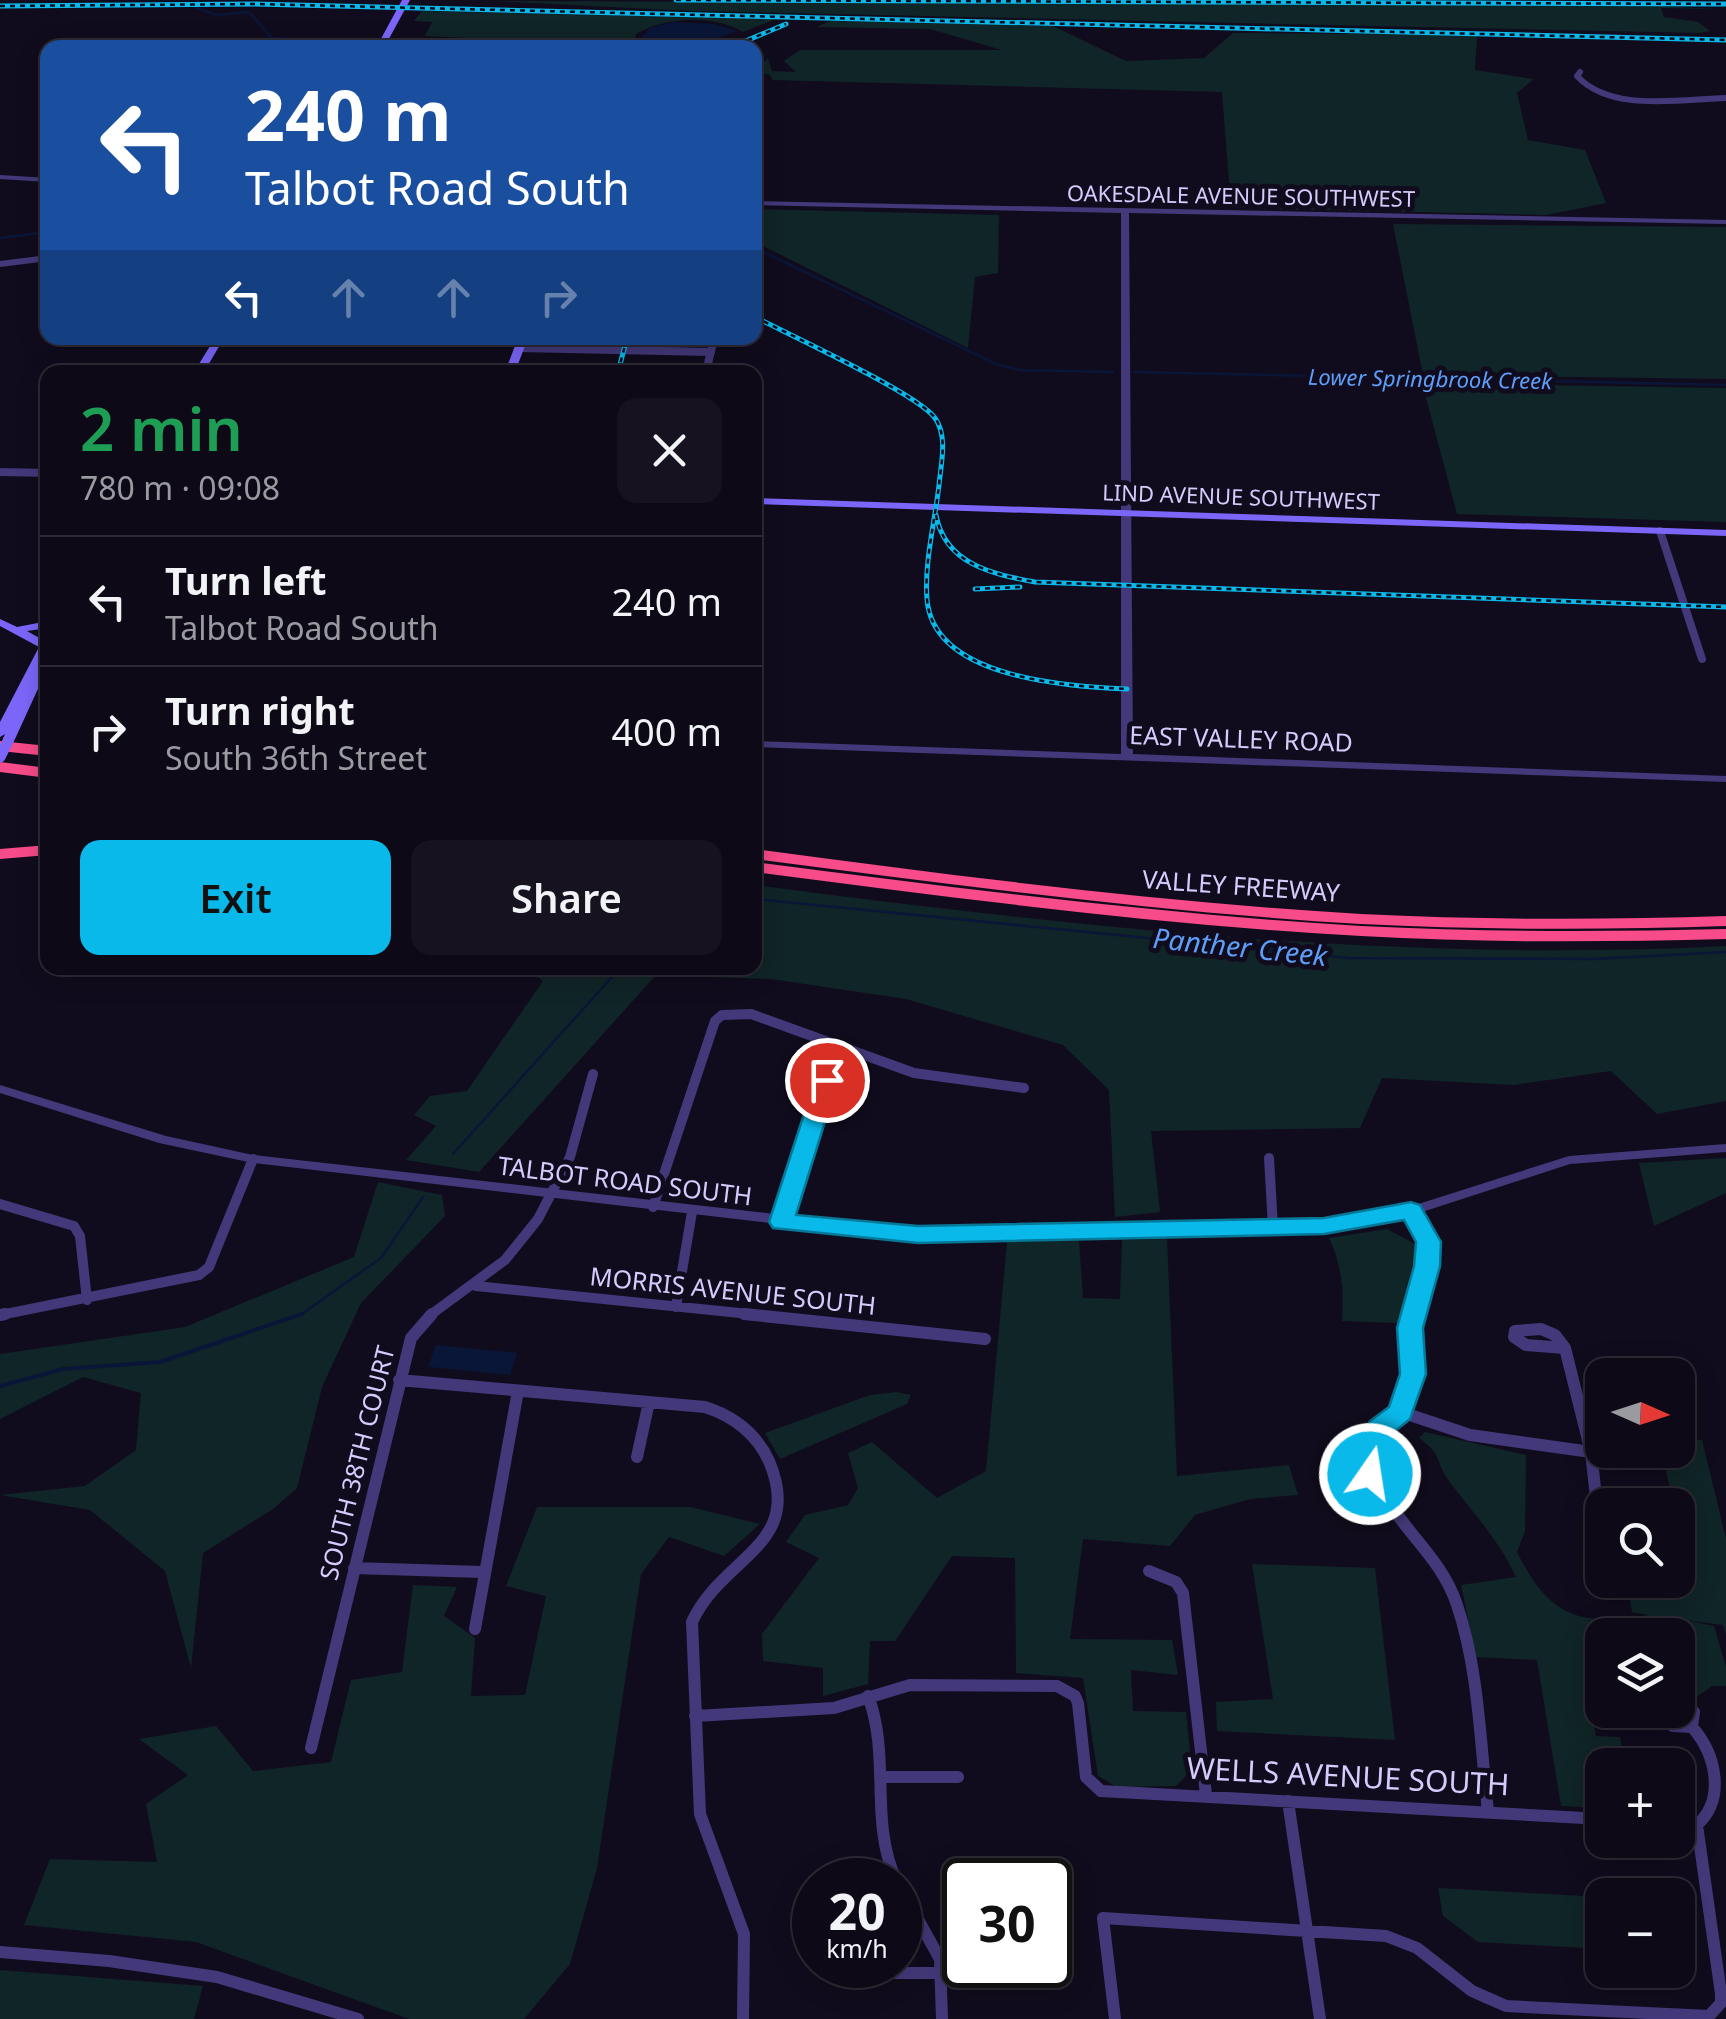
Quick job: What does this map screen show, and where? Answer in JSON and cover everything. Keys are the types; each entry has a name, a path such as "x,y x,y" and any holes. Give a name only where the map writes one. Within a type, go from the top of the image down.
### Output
{"highway":[{"path":"3,740 40,750"},
{"path":"0,757 40,762"},
{"path":"0,769 40,774"},
{"path":"0,854 40,851"},
{"name":"VALLEY FREEWAY","path":"762,855 1114,901 1291,916 1549,924 1726,920"},
{"path":"762,871 1128,915 1302,930 1518,938 1726,936"}],"main road":[{"path":"384,40 406,0"},
{"name":"LIND AVENUE SOUTHWEST","path":"762,502 1726,533"},
{"path":"0,622 40,641"},
{"path":"16,630 40,626"},
{"path":"0,757 3,740 40,659"},
{"path":"3,740 40,677"}],"street":[{"path":"1580,72 1577,76 1582,85 1606,96 1726,98"},
{"path":"0,177 40,180"},
{"name":"OAKESDALE AVENUE SOUTHWEST","path":"762,203 1726,222"},
{"path":"1126,211 1127,758"},
{"path":"0,264 40,259"},
{"path":"578,345 711,352"},
{"path":"708,365 712,345"},
{"path":"0,472 40,473"},
{"path":"1660,530 1702,660"},
{"name":"EAST VALLEY ROAD","path":"762,744 1726,778"},
{"path":"653,1207 715,1021 730,1012 751,1014 914,1073 1024,1088"},
{"path":"782,1222 838,1044"},
{"name":"SOUTH 38TH COURT","path":"311,1748 398,1380 418,1325 476,1286 520,1244 570,1160 593,1074"},
{"name":"TALBOT ROAD SOUTH","path":"0,1089 164,1140 254,1159 918,1235 1349,1225 1411,1211 1570,1160 1726,1148"},
{"path":"1268,1158 1273,1227"},
{"path":"0,1314 200,1275 209,1267 254,1159"},
{"path":"0,1204 74,1226 80,1236 87,1300"},
{"path":"1411,1211 1428,1242 1412,1314 1413,1374 1401,1412 1380,1428 1374,1438 1370,1474 1388,1508 1419,1536 1450,1584 1473,1692 1488,1811"},
{"path":"676,1307 692,1212"},
{"name":"MORRIS AVENUE SOUTH","path":"476,1286 985,1339"},
{"path":"1566,1348 1585,1427"},
{"path":"398,1380 704,1408 744,1425 757,1437 780,1484 782,1515 766,1542 718,1580 696,1608 692,1622 700,1814 744,1934 743,2019"},
{"path":"475,1629 482,1572 518,1391"},
{"path":"637,1457 650,1402"},
{"path":"1401,1412 1444,1430 1585,1451"},
{"path":"354,1568 482,1572"},
{"path":"1148,1572 1176,1582 1183,1594 1206,1795"},
{"name":"WELLS AVENUE SOUTH","path":"868,1696 910,1685 1043,1685 1066,1690 1078,1703 1083,1772 1092,1785 1114,1794 1206,1795 1585,1818"},
{"path":"695,1716 834,1708 868,1696 878,1715 881,1846 886,1858"},
{"path":"1116,2019 1103,1918 1400,1938 1468,1991 1506,2006 1700,2017 1717,2010 1721,1994 1697,1825 1707,1820 1717,1798 1704,1742 1694,1728"},
{"path":"880,1777 958,1777"},
{"path":"1288,1801 1320,2019"},
{"path":"922,1923 936,1946 942,2019"},
{"path":"0,1952 108,1961 217,1978 358,2019"},
{"path":"922,1973 941,1973"}],"green space":[{"path":"494,1 1636,5 1719,9 1661,8 1664,17 1698,22 1710,31 1699,33 692,11"},
{"path":"422,11 776,19 743,32 718,22 675,21 648,28 636,34 635,40 425,36 432,22 414,21"},
{"path":"831,21 1053,26 1126,61 1204,58 1233,33 1477,35 1475,70 1534,79 1517,93 1528,140 1585,150 1606,203 1546,215 1236,208 1229,181 1222,92 772,80 770,75 762,73 762,64 768,58 772,71 796,72 784,61 800,50 1002,50 930,29 816,27"},
{"path":"762,209 999,215 998,273 975,277 968,348 762,245"},
{"path":"1393,224 1726,227 1726,379 1423,375"},
{"path":"1422,383 1726,388 1726,522 1457,514"},
{"path":"762,886 997,915 1239,938 1482,950 1726,946 1726,1101 1657,1114 1611,1071 1513,1085 1382,1078 1360,1128 1151,1131 1160,1212 1115,1217 1109,1090 1063,1045 906,999 771,979 656,975 762,975"},
{"path":"536,975 656,975 479,1172 406,1160 436,1126 414,1115 430,1096 467,1091 543,981"},
{"path":"1726,1158 1726,1193 1654,1226 1639,1163"},
{"path":"378,1182 442,1195 445,1216 361,1303 322,1387 297,1488 273,1509 203,1553 191,1668 165,1571 90,1510 0,1495 85,1486 136,1450 141,1393 83,1377 0,1419 0,1354 185,1327 354,1257"},
{"path":"1387,1229 1417,1245 1398,1323 1342,1321 1341,1278 1329,1238"},
{"path":"1167,1239 1177,1476 1289,1465 1298,1495 1250,1499 1195,1515 1170,1546 1083,1539 1070,1639 1172,1640 1178,1675 1131,1670 1133,1711 1186,1712 1192,1770 1176,1786 1117,1787 1098,1776 1083,1678 1016,1673 1015,1558 952,1556 895,1641 870,1641 868,1684 823,1696 823,1668 763,1661 762,1634 819,1558 786,1542 805,1515 848,1505 858,1488 848,1453 872,1442 937,1498 986,1471 1007,1242 1079,1240 1083,1298 1120,1299 1122,1240"},
{"path":"870,1395 911,1395 907,1404 780,1459 765,1433"},
{"path":"1425,1432 1526,1455 1525,1531 1517,1552 1541,1591 1554,1603 1568,1612 1593,1618 1585,1618 1585,1728 1594,1728 1596,1736 1620,1737 1622,1748 1585,1748 1585,1807 1561,1806 1537,1660 1476,1657 1461,1585 1516,1577 1494,1539 1444,1474 1436,1454 1419,1438"},
{"path":"1695,1440 1702,1440 1726,1539 1726,1635 1723,1625 1695,1622 1695,1618 1624,1618 1648,1615 1632,1612 1630,1598 1695,1598 1695,1488 1670,1488 1665,1468 1695,1468"},
{"path":"537,1507 690,1507 760,1524 724,1556 669,1537 641,1574 597,1868 570,1964 524,2019 409,2019 196,1942 24,1925 50,1859 157,1862 146,1804 188,1775 139,1739 216,1726 253,1771 331,1762 351,1680 402,1672 413,1585 457,1587 444,1616 475,1638 471,1696 525,1695 546,1596 506,1586"},
{"path":"1252,1564 1375,1568 1395,1740 1217,1731 1216,1702 1273,1699"},
{"path":"1695,1622 1714,1626 1726,1667 1726,1686 1712,1686 1695,1698"},
{"path":"1438,1888 1585,1896 1585,1948 1478,1942 1443,1916"},
{"path":"0,1970 203,1986 194,2019 0,2019"}],"water":[{"path":"673,22 714,24 738,31 711,40 639,40 650,28"},
{"path":"436,1345 517,1353 510,1375 428,1367"}],"waterway":[{"path":"198,0 195,7 216,15 249,12 271,37"},
{"name":"Lower Springbrook Creek","path":"259,40 310,40"},
{"name":"Lower Springbrook Creek","path":"0,238 40,233"},
{"name":"Lower Springbrook Creek","path":"762,251 996,364 1019,370 1113,372"},
{"name":"Lower Springbrook Creek","path":"1134,372 1726,385"},
{"name":"Panther Creek","path":"762,900 1349,958 1595,959 1726,952"},
{"name":"Panther Creek","path":"453,1154 614,975"},
{"name":"Panther Creek","path":"302,1314 381,1258 423,1197"},
{"name":"Panther Creek","path":"0,1386 63,1369 160,1362 302,1314"}],"railway":[{"path":"676,0 1726,4"},
{"path":"0,6 255,4 1726,40"},
{"path":"748,40 786,24"},
{"path":"762,321 904,394 935,418 943,450 928,557 927,599 935,626 952,646 977,662 1007,673 1072,685 1127,689"},
{"path":"620,365 625,345"},
{"path":"936,515 941,532 960,556 987,570 1035,582 1726,607"},
{"path":"975,589 1020,587"}],"route":[{"path":"827,1080 782,1222 918,1235 1349,1225 1411,1211 1428,1242 1427,1266 1410,1328 1413,1374 1401,1412 1380,1428 1374,1438 1370,1474"}]}
